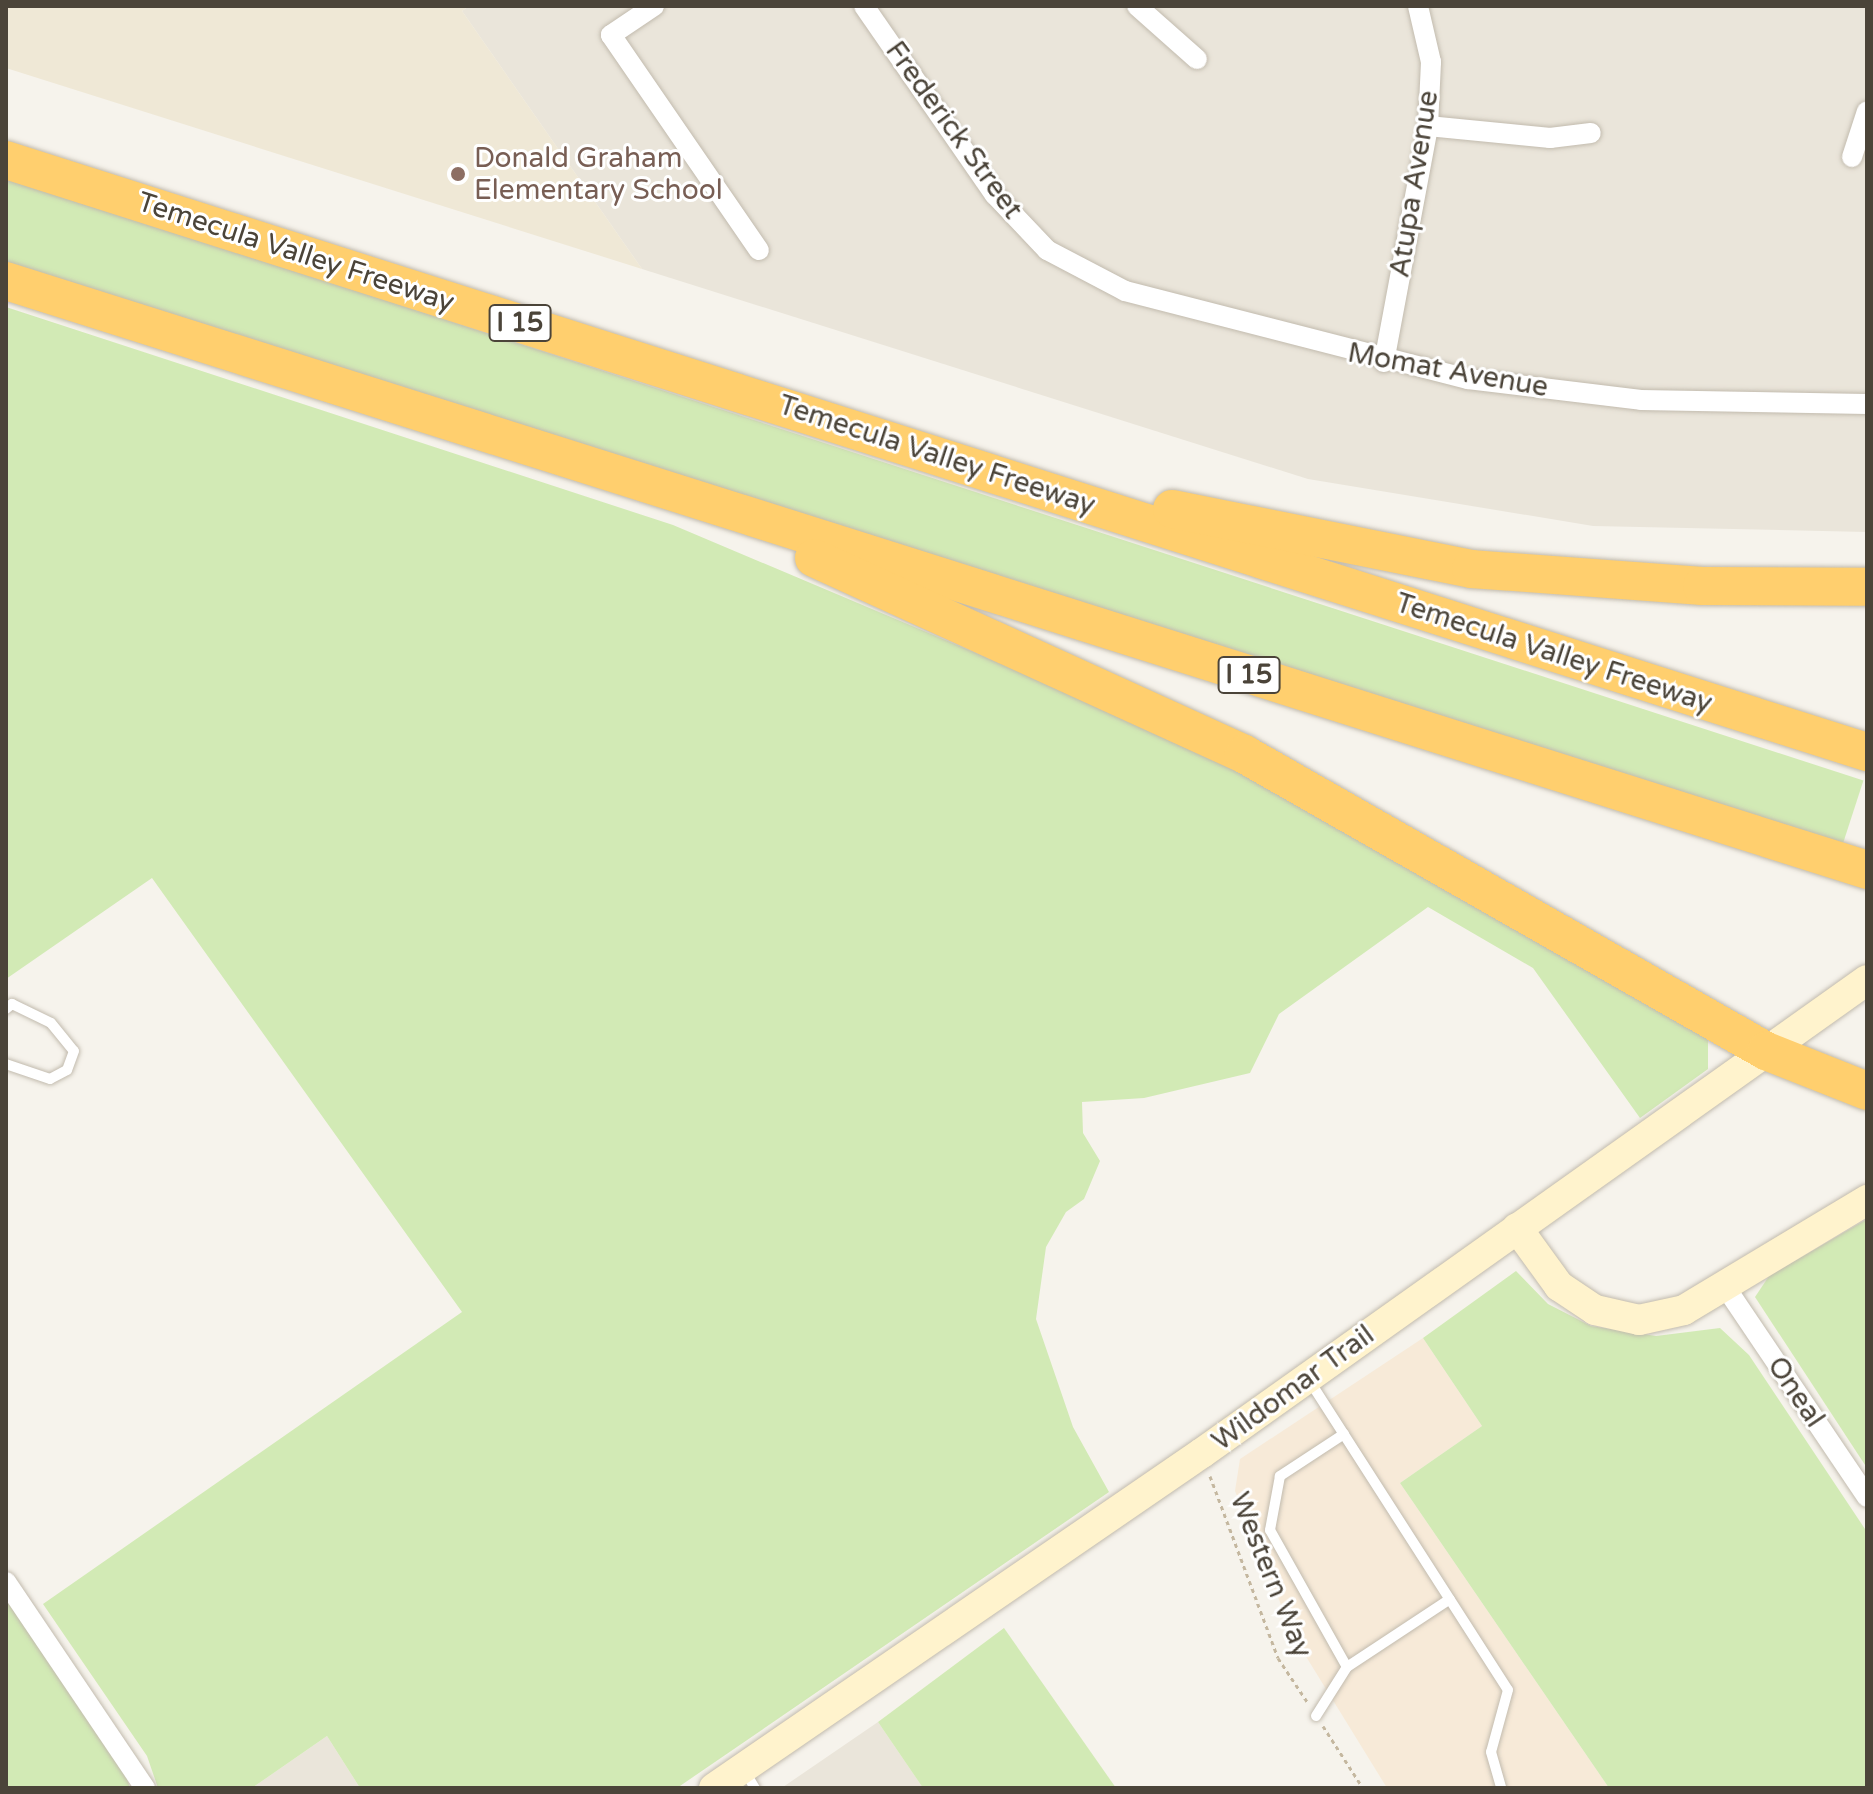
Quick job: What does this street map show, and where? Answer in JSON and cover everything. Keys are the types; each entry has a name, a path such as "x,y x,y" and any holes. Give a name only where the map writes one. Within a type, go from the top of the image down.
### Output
{"highway":[{"name":"Temecula Valley Freeway","path":"6,160 1867,752"},
{"name":"I 15","path":"6,281 1867,870"},
{"path":"995,473 1471,569 1702,586 1867,587"},
{"path":"632,478 1244,754 1766,1051 1867,1091"}],"main road":[{"name":"Wildomar Trail","path":"714,1788 749,1778 1867,980"},
{"path":"1517,1228 1559,1286 1595,1310 1639,1320 1684,1310 1726,1288 1867,1200"}],"street":[{"path":"654,6 611,35 759,250"},
{"name":"Frederick Street","path":"864,6 995,195 1047,250"},
{"path":"1137,6 1197,59"},
{"name":"Atupa Avenue","path":"1384,362 1428,126 1431,62 1418,6"},
{"path":"1852,157 1867,111"},
{"path":"1428,126 1550,138 1591,133"},
{"name":"Momat Avenue","path":"1047,250 1125,291 1384,362 1641,400 1867,404"},
{"name":"Oneal","path":"1726,1288 1867,1497"},
{"path":"6,1582 145,1788"}],"lane":[{"path":"6,1009 12,1004 51,1023 74,1051 67,1070 50,1079 6,1064"},
{"path":"1307,1378 1508,1690 1491,1752 1501,1788"},
{"path":"1344,1434 1280,1476 1270,1530 1347,1667"},
{"path":"1316,1716 1347,1667 1450,1599"}],"path":[{"name":"Western Way","path":"1202,1453 1278,1658 1363,1788"}],"shaded area":[{"name":"Donald Graham Elementary School","path":"6,6 469,6 462,11 642,269 6,68"},
{"path":"469,6 1867,6 1867,532 1593,526 1308,479 642,269 462,11"},
{"path":"1423,1338 1482,1426 1400,1483 1609,1788 1387,1788 1294,1637 1235,1491 1240,1459"},
{"path":"878,1722 923,1788 783,1788 783,1787"},
{"path":"327,1736 360,1788 252,1788"}],"green space":[{"path":"6,177 1863,781 1837,860 6,265"},
{"path":"6,307 673,525 1222,757 1708,1037 1708,1069 1640,1118 1533,968 1428,907 1279,1014 1250,1073 1144,1098 1082,1102 1083,1133 1100,1161 1084,1199 1066,1212 1046,1247 1036,1319 1073,1427 1109,1492 677,1788 360,1788 327,1736 252,1788 158,1788 147,1756 43,1604 462,1312 152,878 6,979"},
{"path":"1867,1219 1867,1468 1755,1297 1769,1276"},
{"path":"1516,1271 1548,1304 1591,1326 1656,1336 1720,1328 1749,1355 1867,1532 1867,1788 1609,1788 1400,1483 1482,1426 1423,1338"},
{"path":"6,1598 124,1769 130,1788 6,1788"},
{"path":"1004,1628 1116,1788 923,1788 878,1722"}],"place":[{"name":"Donald Graham Elementary School","path":"458,174"}]}
